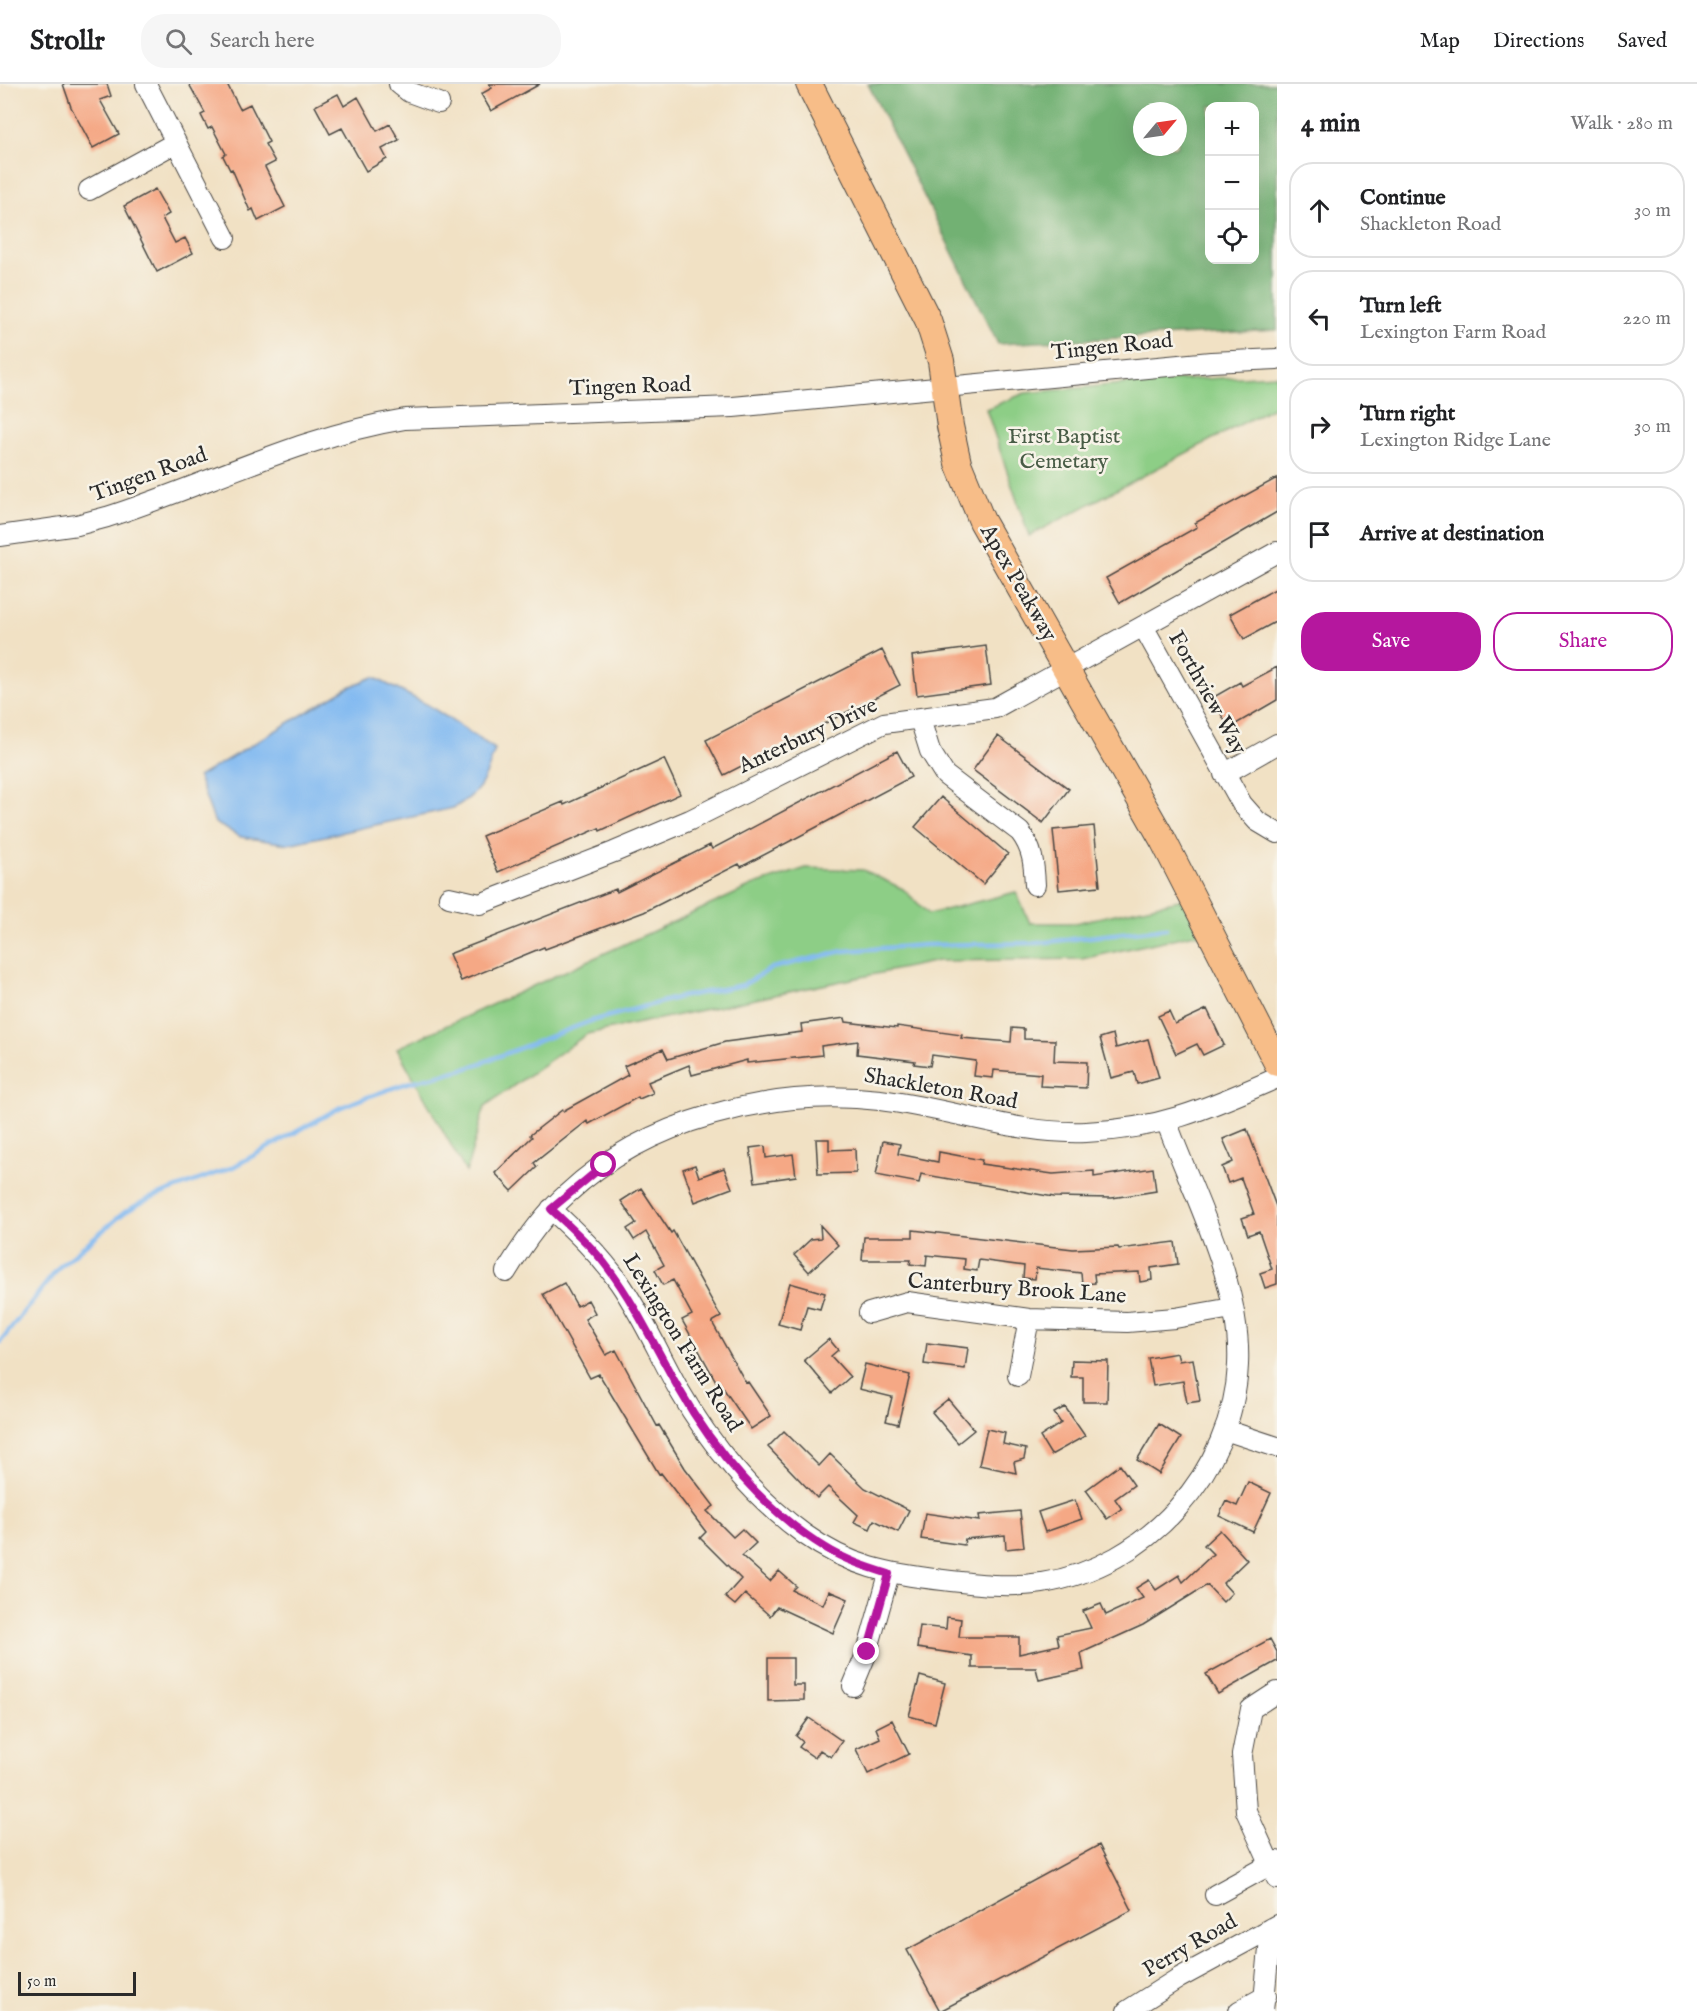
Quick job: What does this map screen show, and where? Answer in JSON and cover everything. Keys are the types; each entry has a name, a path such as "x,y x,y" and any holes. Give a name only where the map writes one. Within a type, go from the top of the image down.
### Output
{"main road":[{"name":"Apex Peakway","path":"809,84 917,294 939,353 958,463 982,521 1163,840 1277,1063"}],"street":[{"path":"146,84 225,238"},
{"path":"399,84 409,92 438,103"},
{"path":"89,190 175,143"},
{"name":"Tingen Road","path":"0,536 77,525 107,517 311,441 358,426 405,419 664,411 945,388 1211,362 1277,359"},
{"name":"Anterbury Drive","path":"449,897 480,904 690,820 878,726 994,708 1277,552"},
{"name":"Forthview Way","path":"1143,626 1224,774 1250,814 1277,833"},
{"path":"920,718 930,751 945,775 1020,832 1029,843 1033,853 1035,885"},
{"path":"1224,774 1277,744"},
{"name":"Shackleton Road","path":"506,1272 523,1244 551,1209 595,1172 655,1137 732,1110 793,1100 853,1098 882,1100 1059,1132 1116,1130 1167,1123 1194,1114 1277,1078"},
{"name":"Lexington Farm Road","path":"551,1209 593,1249 621,1285 697,1419 739,1473 783,1517 805,1534 853,1562 889,1574 989,1586 1016,1586 1063,1579 1089,1570 1136,1545 1176,1510 1209,1465 1225,1430 1238,1365 1233,1308 1222,1266 1167,1123"},
{"name":"Canterbury Brook Lane","path":"869,1313 907,1302 1029,1319 1127,1322 1175,1318 1233,1308"},
{"path":"1018,1376 1029,1319"},
{"path":"1225,1430 1277,1448"},
{"path":"853,1686 867,1652 889,1574"},
{"path":"1215,1895 1275,1868 1251,1826 1246,1811 1242,1755 1251,1709 1277,1692"},
{"path":"1239,2011 1265,2004 1274,1926"},
{"name":"Perry Road","path":"1127,2011 1179,1978 1274,1926"}],"green space":[{"path":"868,84 1277,84 1277,330 998,344"},
{"name":"First Baptist Cemetary","path":"1277,375 1277,405 1029,536 986,409 1025,393 1144,382"},
{"path":"806,868 863,870 903,889 929,914 1016,892 1030,923 1075,923 1188,898 1205,935 1195,934 1082,959 938,961 587,1034 485,1106 466,1172 397,1048 752,886"}],"water":[{"path":"373,677 428,705 495,749 482,784 471,796 453,808 288,844 241,837 215,823 198,777 347,688"}],"building":[{"path":"63,84 107,84 111,96 100,100 119,134 93,148 71,107"},
{"path":"189,84 227,84 240,109 250,104 269,142 265,144 275,162 265,167 285,207 258,221 253,209 250,211 232,169 230,170 223,156 226,154 212,127 208,129 201,115 205,113"},
{"path":"489,84 540,84 491,111 481,94 492,88"},
{"path":"338,94 344,106 358,97 377,131 390,124 399,140 382,149 387,159 366,171 342,128 330,134 315,106"},
{"path":"155,189 169,214 162,218 175,243 185,238 193,253 157,272 124,206"},
{"path":"1277,478 1277,512 1120,603 1106,578 1197,527 1195,523"},
{"path":"1277,588 1277,621 1244,639 1230,614"},
{"path":"986,646 991,685 917,695 912,656"},
{"path":"882,650 900,685 724,775 706,740"},
{"path":"1277,667 1277,700 1229,728 1212,698 1240,682 1242,686"},
{"path":"998,736 1069,789 1043,823 973,770"},
{"path":"897,751 911,777 832,819 741,867 739,864 644,912 545,949 544,947 461,981 449,954 616,889 617,892 710,845 712,849"},
{"path":"664,759 680,794 600,831 599,828 498,872 482,836 563,802 564,805"},
{"path":"941,797 1008,854 983,884 915,827"},
{"path":"1094,826 1100,886 1059,890 1053,830"},
{"path":"1207,1009 1224,1045 1203,1055 1197,1044 1176,1054 1158,1016 1169,1011 1175,1024"},
{"path":"845,1018 846,1022 897,1028 897,1026 962,1035 961,1038 1011,1042 1012,1028 1024,1029 1024,1039 1055,1040 1054,1061 1087,1062 1086,1088 1040,1086 1041,1074 994,1070 993,1078 974,1076 976,1061 932,1055 930,1066 914,1064 915,1061 857,1054 858,1041 821,1046 822,1055 747,1063 747,1060 692,1075 689,1065 648,1082 653,1093 639,1099 638,1097 589,1124 587,1121 534,1163 537,1167 512,1191 495,1173 532,1137 530,1135 562,1110 628,1075 624,1066 663,1049 668,1059 725,1042 802,1032 801,1024"},
{"path":"1113,1034 1116,1048 1148,1039 1159,1078 1137,1084 1134,1072 1111,1078 1100,1038"},
{"path":"1247,1129 1277,1209 1277,1284 1265,1288 1260,1273 1272,1269 1259,1231 1248,1235 1242,1218 1254,1214 1241,1178 1228,1183 1222,1167 1233,1162 1223,1139"},
{"path":"816,1139 829,1139 829,1150 855,1149 856,1173 818,1174"},
{"path":"883,1141 900,1144 898,1154 938,1162 939,1152 982,1160 981,1164 1053,1174 1094,1171 1094,1177 1153,1168 1156,1191 1112,1198 1054,1197 921,1174 919,1183 876,1175"},
{"path":"765,1146 766,1158 793,1154 796,1176 755,1182 750,1148"},
{"path":"695,1165 699,1177 724,1168 732,1188 695,1202 683,1169"},
{"path":"641,1188 671,1233 673,1231 721,1317 712,1322 746,1383 748,1382 771,1416 751,1429 719,1382 717,1383 682,1320 692,1315 673,1280 663,1285 655,1270 664,1265 646,1232 634,1240 627,1229 636,1223 621,1201"},
{"path":"820,1225 838,1245 809,1272 794,1255 811,1239 821,1238"},
{"path":"913,1230 1073,1249 1118,1247 1119,1249 1175,1242 1178,1264 1151,1268 1152,1280 1140,1282 1139,1272 1094,1274 1095,1283 1082,1284 1081,1273 1036,1268 1035,1279 1023,1278 1024,1266 979,1260 977,1271 964,1269 965,1259 927,1255 926,1266 910,1264 911,1260 862,1260 864,1237 913,1237"},
{"path":"564,1283 577,1306 588,1300 595,1313 585,1319 606,1355 616,1350 657,1426 659,1425 685,1468 714,1506 707,1511 733,1537 742,1529 756,1543 742,1556 770,1581 779,1571 796,1586 792,1590 823,1605 829,1591 848,1599 833,1633 777,1607 770,1616 745,1594 735,1605 725,1597 741,1579 700,1538 706,1532 661,1473 659,1474 599,1374 590,1378 543,1294"},
{"path":"790,1283 825,1293 820,1309 807,1306 800,1330 778,1324"},
{"path":"829,1339 838,1350 831,1356 850,1377 832,1393 804,1360"},
{"path":"927,1343 968,1348 965,1369 924,1364"},
{"path":"1177,1353 1179,1361 1193,1359 1200,1401 1187,1403 1183,1381 1153,1386 1148,1358"},
{"path":"1072,1360 1108,1361 1107,1402 1083,1402 1083,1377 1071,1377"},
{"path":"865,1364 910,1375 898,1424 886,1421 892,1397 859,1389"},
{"path":"948,1399 974,1430 958,1443 932,1412"},
{"path":"1065,1407 1085,1436 1051,1455 1040,1437 1061,1423 1054,1413"},
{"path":"1159,1424 1181,1438 1159,1474 1137,1460"},
{"path":"987,1429 1005,1433 1003,1444 1026,1449 1024,1459 1014,1462 1016,1473 979,1465"},
{"path":"784,1431 819,1466 830,1454 865,1488 909,1510 898,1532 874,1520 870,1529 854,1522 858,1515 828,1487 817,1498 768,1447"},
{"path":"1120,1465 1134,1485 1115,1499 1122,1509 1107,1519 1086,1490"},
{"path":"1248,1482 1271,1493 1253,1532 1219,1516 1226,1501 1237,1506"},
{"path":"1075,1500 1082,1519 1045,1532 1038,1512"},
{"path":"1020,1511 1024,1547 1006,1549 1005,1535 965,1539 964,1545 921,1539 925,1513 980,1521 979,1515"},
{"path":"1220,1530 1247,1560 1223,1583 1232,1593 1223,1602 1207,1585 1143,1625 1081,1653 1084,1670 1039,1680 1036,1668 972,1668 972,1656 917,1648 920,1626 946,1629 947,1617 961,1619 959,1637 1019,1637 1019,1654 1059,1645 1057,1635 1091,1628 1083,1611 1101,1604 1106,1615 1143,1598 1136,1588 1149,1580 1156,1590 1179,1575 1183,1582 1213,1554 1204,1545"},
{"path":"1270,1639 1277,1652 1277,1661 1218,1694 1206,1674"},
{"path":"768,1658 793,1658 793,1685 804,1685 804,1700 768,1701"},
{"path":"920,1676 945,1683 935,1723 909,1716"},
{"path":"809,1718 842,1741 831,1757 820,1750 815,1758 799,1747 803,1742 796,1736"},
{"path":"892,1720 909,1754 868,1774 856,1749 880,1738 876,1728"},
{"path":"1099,1845 1132,1910 940,2011 907,1950"}],"waterway":[{"path":"0,1342 60,1266 125,1212 148,1199 233,1167 339,1108 359,1100 407,1083 468,1068 591,1021 680,997 743,985 772,968 843,951 925,945 1038,943 1166,928"}],"route":[{"path":"604,1165 585,1178 551,1209 593,1249 621,1285 697,1419 719,1449 761,1497 783,1517 828,1549 853,1562 889,1574 867,1652"}]}
